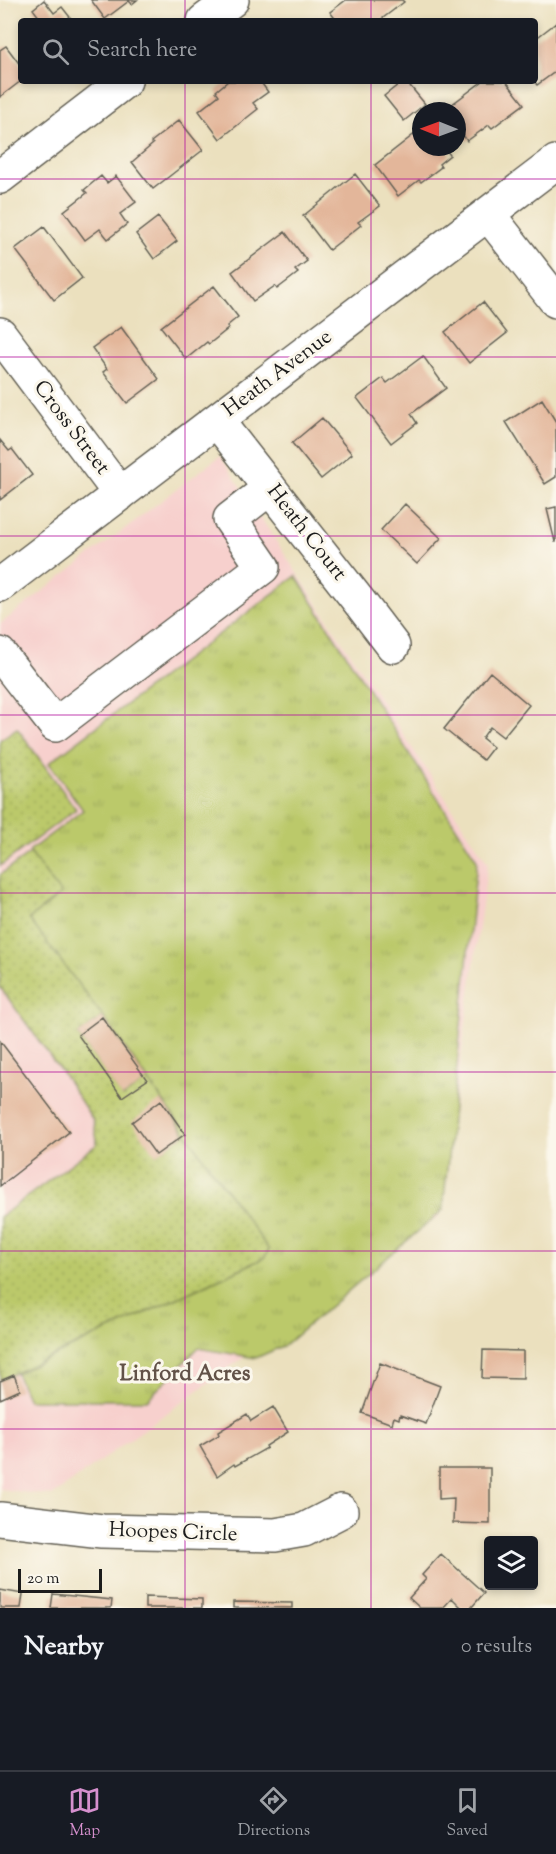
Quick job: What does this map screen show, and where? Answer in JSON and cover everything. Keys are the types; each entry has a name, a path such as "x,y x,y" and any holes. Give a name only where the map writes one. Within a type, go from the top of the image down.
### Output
{"street":[{"path":"208,18 232,0"},
{"path":"0,177 121,84"},
{"name":"Heath Avenue","path":"0,585 556,162"},
{"path":"488,214 556,301"},
{"name":"Cross Street","path":"0,334 120,494"},
{"name":"Heath Court","path":"217,421 393,646"},
{"path":"0,654 55,725 263,567 230,519 270,488"},
{"name":"Hoopes Circle","path":"0,1519 102,1531 275,1535 303,1530 341,1511"}],"shaded area":[{"path":"220,456 488,863 439,1216 52,1496 0,1489 0,624"}],"green space":[{"path":"296,576 477,860 443,1210 285,1345 256,1358 198,1348 147,1400 28,1400 16,1373 264,1258 29,919 60,894 29,851 83,810 49,763"},
{"path":"17,728 76,809 0,866 0,740"},
{"path":"30,853 61,894 29,919 101,1014 269,1250 264,1258 0,1380 0,1217 96,1145 97,1140 93,1120 0,987 0,875","holes":["102,1017 146,1080 123,1097 78,1035","161,1101 185,1134 156,1154"]}],"building":[{"path":"44,0 54,13 62,7 71,18 40,18 33,9"},
{"path":"91,0 137,0 132,4 129,1 104,18"},
{"path":"346,0 402,0 404,2 383,18 335,18 330,12"},
{"path":"556,23 556,71 537,85 538,84 538,37"},
{"path":"6,46 18,62 18,83 0,97 0,50"},
{"path":"224,84 262,84 268,92 253,103 258,109 220,139 199,111 219,95 216,91"},
{"path":"399,84 408,84 423,102 412,102 412,115 404,121 384,96"},
{"path":"479,84 508,84 524,104 492,128 489,125 467,141 466,102 455,102"},
{"path":"179,120 203,150 153,189 132,162 153,144 151,142"},
{"path":"412,136 412,156 449,156 439,164 441,167 398,196 375,165"},
{"path":"355,174 380,206 358,222 361,225 329,250 303,216"},
{"path":"101,176 107,183 116,176 136,202 120,214 127,224 108,239 100,229 85,240 64,211 87,193 84,190"},
{"path":"158,217 177,241 154,259 136,234"},
{"path":"44,227 82,278 54,300 15,249"},
{"path":"285,232 307,261 295,270 298,273 277,289 275,286 253,301 232,272"},
{"path":"214,286 238,317 227,326 229,328 186,359 161,327"},
{"path":"483,302 507,333 469,363 445,332"},
{"path":"121,327 159,379 127,403 103,372 107,369 92,348"},
{"path":"423,356 446,388 411,414 417,423 391,443 357,398 383,378 387,383"},
{"path":"542,399 556,422 556,477 545,484 506,422"},
{"path":"322,418 352,454 321,479 292,443"},
{"path":"0,440 9,451 12,449 32,475 0,500"},
{"path":"405,504 441,538 417,564 381,530"},
{"path":"556,507 556,542 555,542 547,509"},
{"path":"490,672 529,705 503,737 490,727 482,738 493,747 483,760 444,729"},
{"path":"102,1017 147,1080 122,1097 78,1035"},
{"path":"0,1041 69,1132 0,1186"},
{"path":"161,1100 185,1134 156,1155 132,1122"},
{"path":"483,1350 523,1351 523,1379 482,1378"},
{"path":"380,1363 440,1386 426,1424 400,1415 399,1419 394,1417 392,1424 362,1413"},
{"path":"14,1375 20,1390 0,1399 0,1381"},
{"path":"273,1407 288,1432 266,1446 267,1448 235,1466 234,1464 217,1476 200,1446 247,1414 251,1421"},
{"path":"439,1468 490,1468 490,1524 453,1523 454,1498 439,1499"},
{"path":"441,1554 484,1593 471,1608 462,1608 452,1598 443,1608 420,1608 409,1598 426,1579 422,1575"},
{"path":"0,1590 23,1594 21,1608 0,1608"},
{"path":"53,1594 112,1600 111,1608 51,1608"},
{"path":"145,1597 202,1599 202,1608 145,1608"},
{"path":"233,1602 292,1603 292,1608 233,1608"}],"district":[{"name":"Linford Acres","path":"185,1375"}]}
